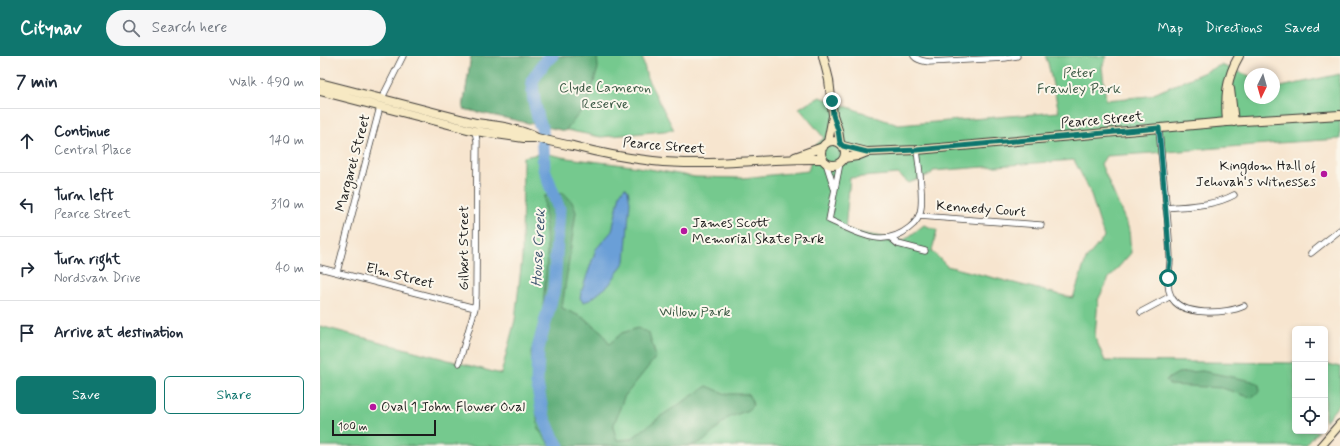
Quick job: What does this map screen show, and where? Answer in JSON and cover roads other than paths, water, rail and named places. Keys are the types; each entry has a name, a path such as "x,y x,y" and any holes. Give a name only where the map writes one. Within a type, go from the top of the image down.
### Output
{"main road":[{"path":"823,56 829,80 833,115 842,145 845,150 842,160 833,165 825,161 821,154 826,145 833,115"},
{"path":"1230,122 1230,78 1233,67 1239,56"},
{"name":"Pearce Street","path":"320,83 382,98 475,127"},
{"name":"Pearce Street","path":"320,91 380,107 524,138 537,138 628,158 675,163 728,163 790,159 825,161"},
{"path":"380,107 382,98"},
{"name":"Pearce Street","path":"842,145 867,152 917,150 1230,122 1340,115"},
{"path":"826,145 834,141 842,145"},
{"name":"Pearce Street","path":"790,159 826,145"},
{"name":"Pearce Street","path":"842,160 867,152"},
{"path":"1321,446 1340,424"}],"street":[{"path":"382,98 403,56"},
{"path":"914,56 923,61 929,62 1017,56"},
{"name":"Margaret Street","path":"337,272 380,107"},
{"name":"Gilbert Street","path":"459,363 475,308 476,296 477,141 475,127"},
{"path":"1159,128 1170,261 1168,286 1171,296 1174,302 1186,309 1230,311 1244,306"},
{"name":"Kennedy Court","path":"891,238 904,233 911,227 919,216 921,202 917,150"},
{"path":"842,160 829,220 846,229 881,239 891,238 898,244 925,251"},
{"path":"825,161 835,191"},
{"path":"1166,208 1225,201 1234,195"},
{"name":"Kennedy Court","path":"919,216 1041,225"},
{"path":"1310,253 1340,230"},
{"name":"Elm Street","path":"320,268 475,308"},
{"path":"1141,312 1171,296"}],"water":[{"path":"625,187 628,190 630,202 625,261 609,285 590,300 583,302 580,298 581,293 596,249 612,231 620,194"}],"waterway":[{"name":"House Creek","path":"552,56 546,60 532,81 534,101 542,128 544,169 559,209 554,289 538,349 537,383 543,415 558,446"}],"place":[{"name":"Kingdom Hall of Jehovah's Witnesses","path":"1324,174"},
{"name":"James Scott Memorial Skate Park","path":"684,231"},
{"name":"Oval 1 John Flower Oval","path":"373,407"}],"park label":[{"name":"Peter Frawley Park","path":"1079,82"},
{"name":"Clyde Cameron Reserve","path":"605,96"},
{"name":"Willow Park","path":"695,312"}]}
